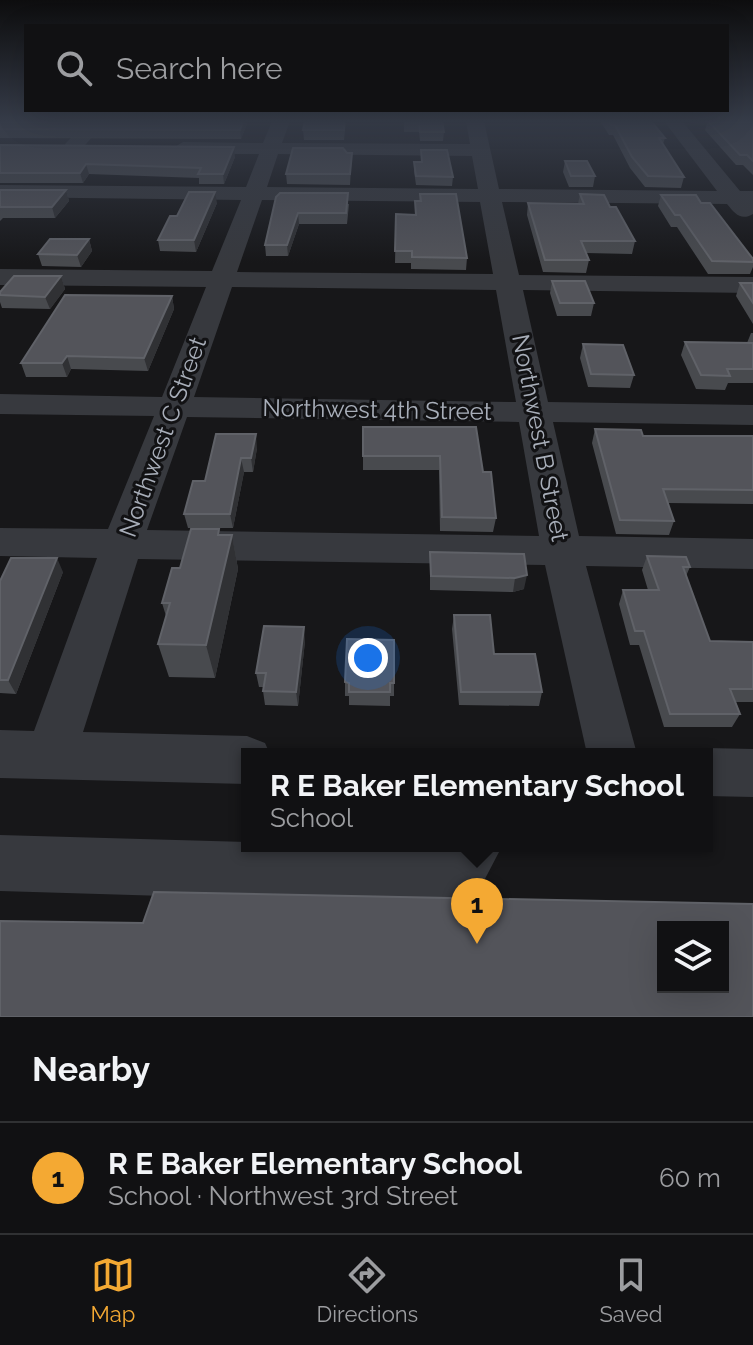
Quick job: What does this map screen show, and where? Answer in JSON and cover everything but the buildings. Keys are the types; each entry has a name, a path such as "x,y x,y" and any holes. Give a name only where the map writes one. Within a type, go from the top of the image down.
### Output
{"street":[{"name":"Northwest C Street","path":"51,755 122,545 262,168"},
{"name":"Northwest B Street","path":"485,168 537,412 562,551 611,748"},
{"path":"716,168 743,198 753,222"},
{"path":"0,191 743,198"},
{"path":"0,277 753,285"},
{"name":"Northwest 4th Street","path":"0,404 753,415"},
{"path":"0,542 753,554"},
{"path":"0,754 241,760"},
{"path":"713,772 753,773"},
{"path":"0,863 456,876 471,852"}],"place":[{"name":"R E Baker Elementary School","path":"477,944"}]}
